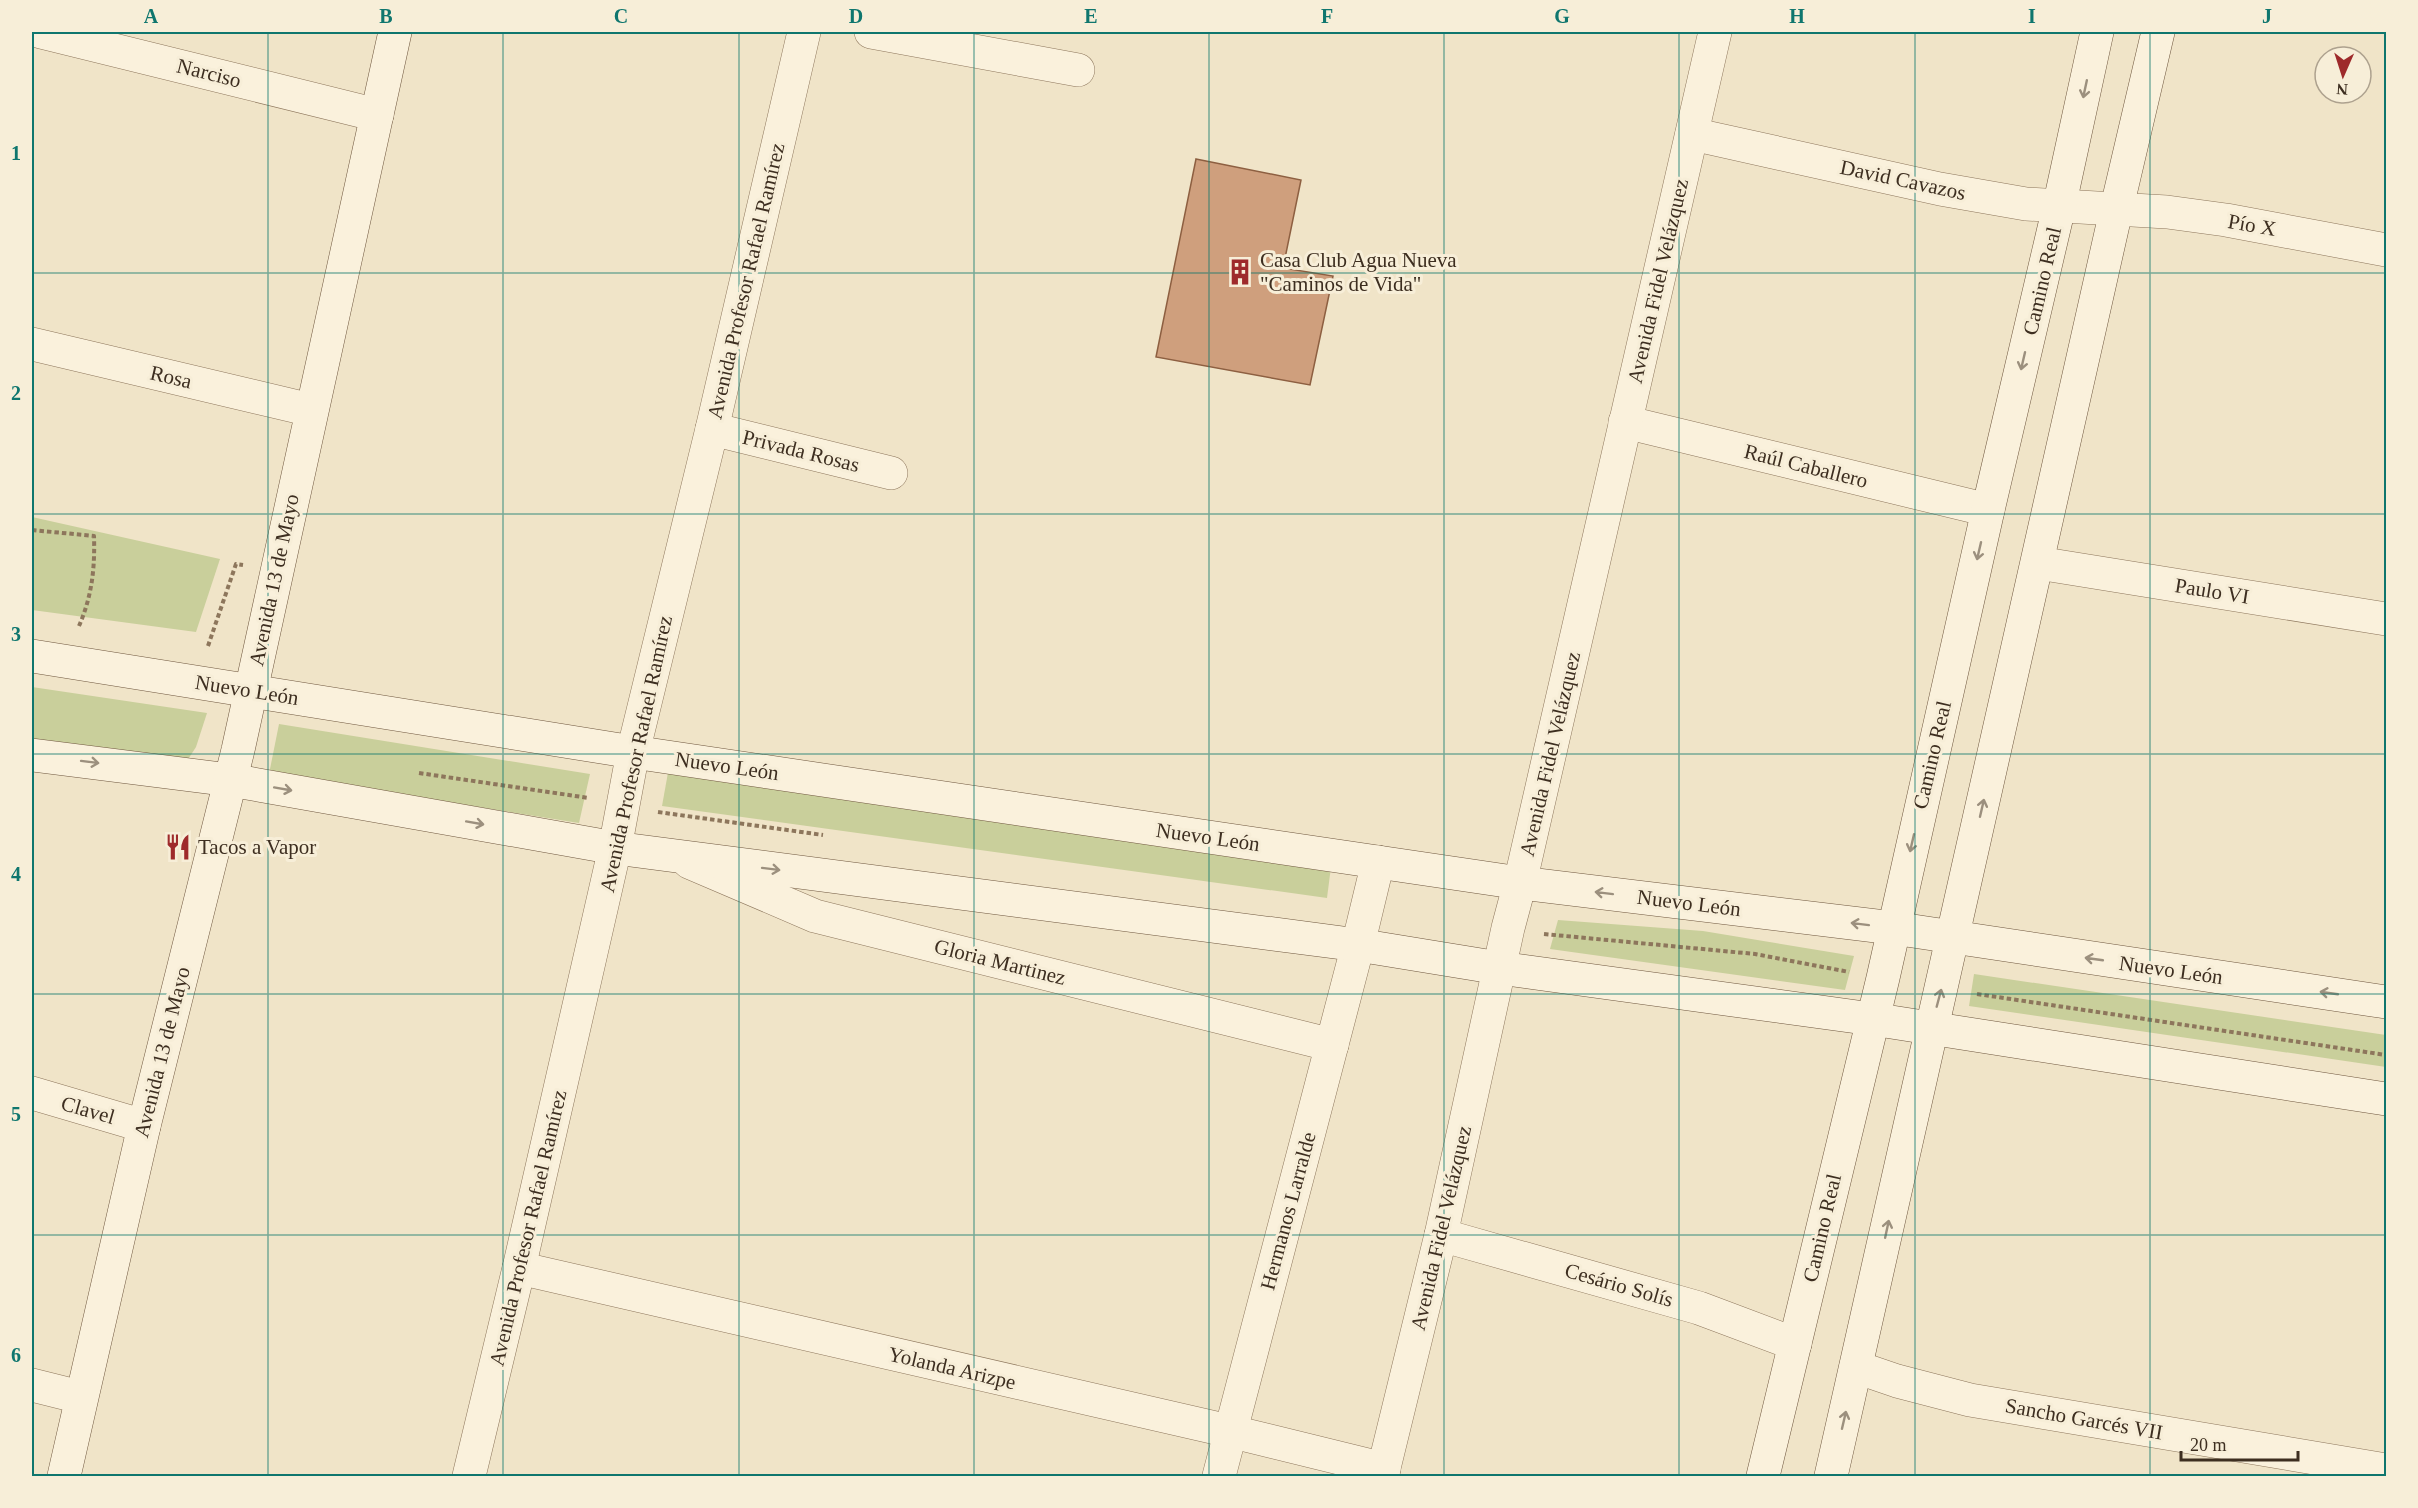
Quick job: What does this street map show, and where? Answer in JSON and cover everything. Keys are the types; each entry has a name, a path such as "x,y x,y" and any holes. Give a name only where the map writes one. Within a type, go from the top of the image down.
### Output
{"street":[{"name":"Narciso","path":"41,32 377,115"},
{"name":"Avenida 13 de Mayo","path":"64,1476 80,1397 144,1126 230,780 395,32"},
{"name":"Avenida Profesor Rafael Ramírez","path":"469,1476 615,848 633,752 712,429 804,32"},
{"path":"871,32 1078,70"},
{"name":"Avenida Fidel Velázquez","path":"1383,1473 1441,1235 1508,928 1715,32"},
{"name":"Camino Real","path":"1763,1476 1883,978 2097,32"},
{"path":"1831,1476 2158,32"},
{"name":"David Cavazos","path":"1692,134 1940,189 2026,204 2116,211"},
{"name":"Pío X","path":"2116,211 2167,212 2386,250"},
{"name":"Rosa","path":"32,344 311,410"},
{"name":"Raúl Caballero","path":"1625,423 1988,510"},
{"name":"Privada Rosas","path":"712,429 891,473"},
{"name":"Paulo VI","path":"2038,564 2386,619"},
{"name":"Nuevo León","path":"32,656 633,752 1520,884 1893,927 1953,938 2386,1002"},
{"path":"32,755 230,780 676,857 1358,945 1499,968 1872,1019 2386,1099"},
{"name":"Gloria Martinez","path":"676,857 815,916 1332,1045"},
{"name":"Hermanos Larralde","path":"1218,1476 1378,862"},
{"name":"Clavel","path":"32,1093 144,1126"},
{"name":"Cesário Solís","path":"1441,1235 1699,1308 1795,1344"},
{"name":"Yolanda Arizpe","path":"519,1268 1229,1431 1383,1473"},
{"name":"Sancho Garcés VII","path":"1856,1367 1908,1384 1970,1400 2386,1470"},
{"path":"32,1384 80,1397"}],"path":[{"path":"32,530 94,536 95,564 91,590 77,628 89,630"},
{"path":"196,645 208,646 236,564 276,571"},
{"path":"1508,928 1548,935 1755,954 1883,978"},
{"path":"1942,989 2386,1055"}],"green space":[{"path":"32,517 220,559 196,632 32,610"},
{"path":"32,687 207,713 196,747 185,764 32,746"},
{"path":"279,724 590,774 579,823 269,774"},
{"path":"669,767 1331,867 1327,898 662,806"},
{"path":"1558,920 1703,931 1854,956 1845,990 1550,949"},
{"path":"1974,974 2386,1035 2386,1067 1969,1006"}],"building":[{"name":"Casa Club Agua Nueva \"Caminos de Vida\"","path":"1196,159 1301,180 1283,268 1333,276 1310,385 1156,357"}],"place":[{"name":"Casa Club Agua Nueva \"Caminos de Vida\"","path":"1240,272"},
{"name":"Tacos a Vapor","path":"178,847"}]}
